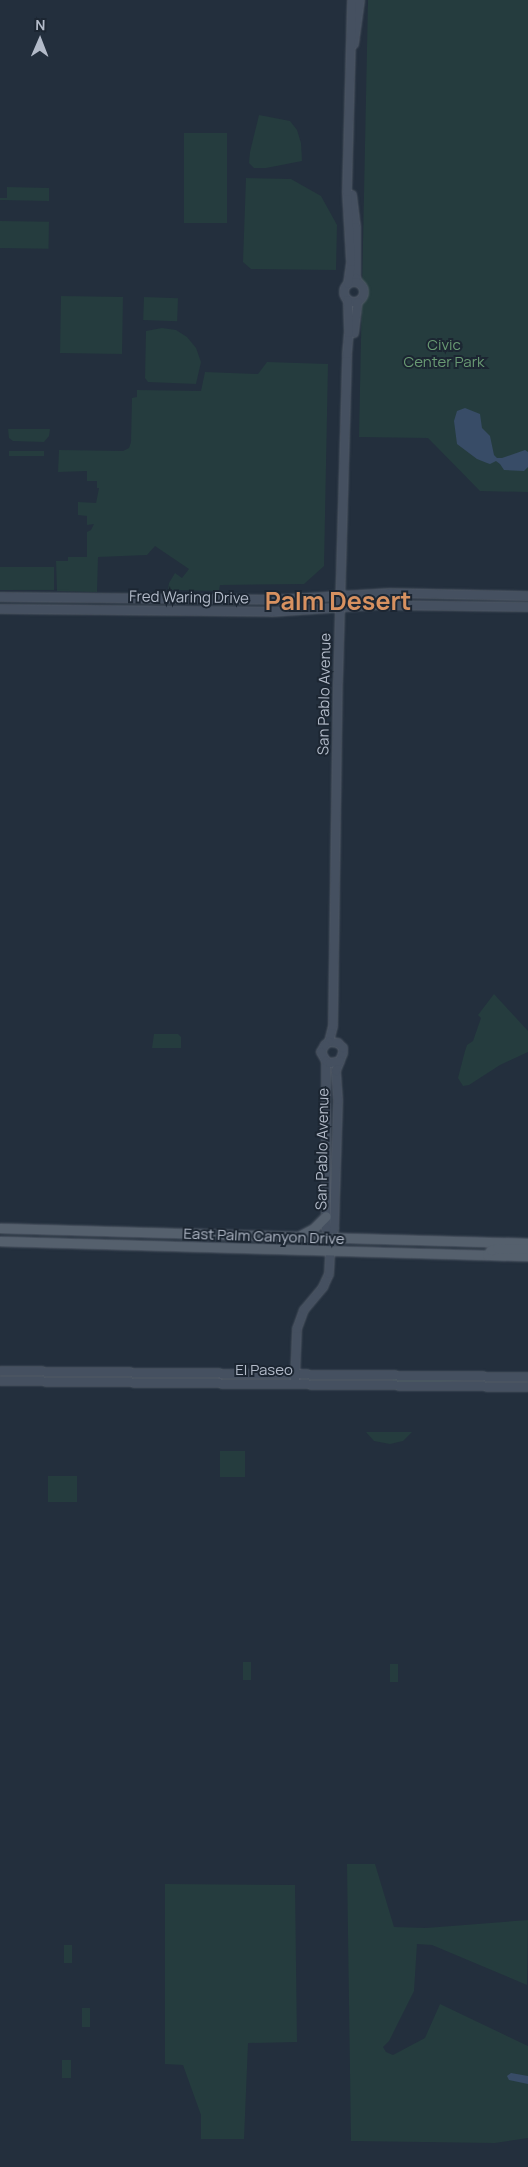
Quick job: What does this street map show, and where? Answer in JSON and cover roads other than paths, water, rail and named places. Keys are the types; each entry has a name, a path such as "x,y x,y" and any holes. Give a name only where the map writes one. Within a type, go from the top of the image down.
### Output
{"main road":[{"path":"298,1236 313,1229 326,1216"},
{"name":"East Palm Canyon Drive","path":"0,1228 528,1243"},
{"path":"21,1242 25,1234 65,1235 85,1230"},
{"name":"East Palm Canyon Drive","path":"0,1241 528,1256"},
{"path":"487,1255 491,1250 497,1248 528,1249"}],"street":[{"path":"349,186 347,192 351,262 348,284 344,292 348,300 358,302 362,298 364,291 356,278 356,227 349,186 352,0"},
{"path":"352,55 358,26 360,0"},
{"path":"348,284 358,283"},
{"name":"San Pablo Avenue","path":"331,1237 326,1228 326,1061 321,1052 329,1042 333,1026 340,596 348,362 348,300"},
{"name":"San Pablo Avenue","path":"348,362 358,302"},
{"name":"Fred Waring Drive","path":"0,597 272,600 398,593 528,596"},
{"name":"Fred Waring Drive","path":"0,609 272,612 377,605 528,607"},
{"name":"San Pablo Avenue","path":"295,1384 297,1329 304,1310 324,1287 329,1274 331,1237 334,1229 337,1166 336,1071 343,1048 338,1043 333,1026"},
{"path":"329,1042 338,1043"},
{"path":"326,1061 330,1063 340,1061"},
{"name":"El Paseo","path":"0,1370 528,1377"},
{"path":"377,1385 381,1380 378,1376"},
{"path":"390,1376 388,1380 391,1385"},
{"name":"El Paseo","path":"0,1381 528,1386"},
{"path":"435,1385 450,1382 478,1382"}],"water":[{"path":"465,408 480,414 482,428 490,436 494,455 497,458 525,450 528,452 528,467 524,471 504,470 496,461 490,464 477,459 457,444 454,421 457,411"},
{"path":"511,2073 528,2076 528,2084 509,2080 507,2076"}],"district":[{"name":"Palm Desert","path":"338,601"}],"park label":[{"name":"Civic Center Park","path":"444,352"}]}
